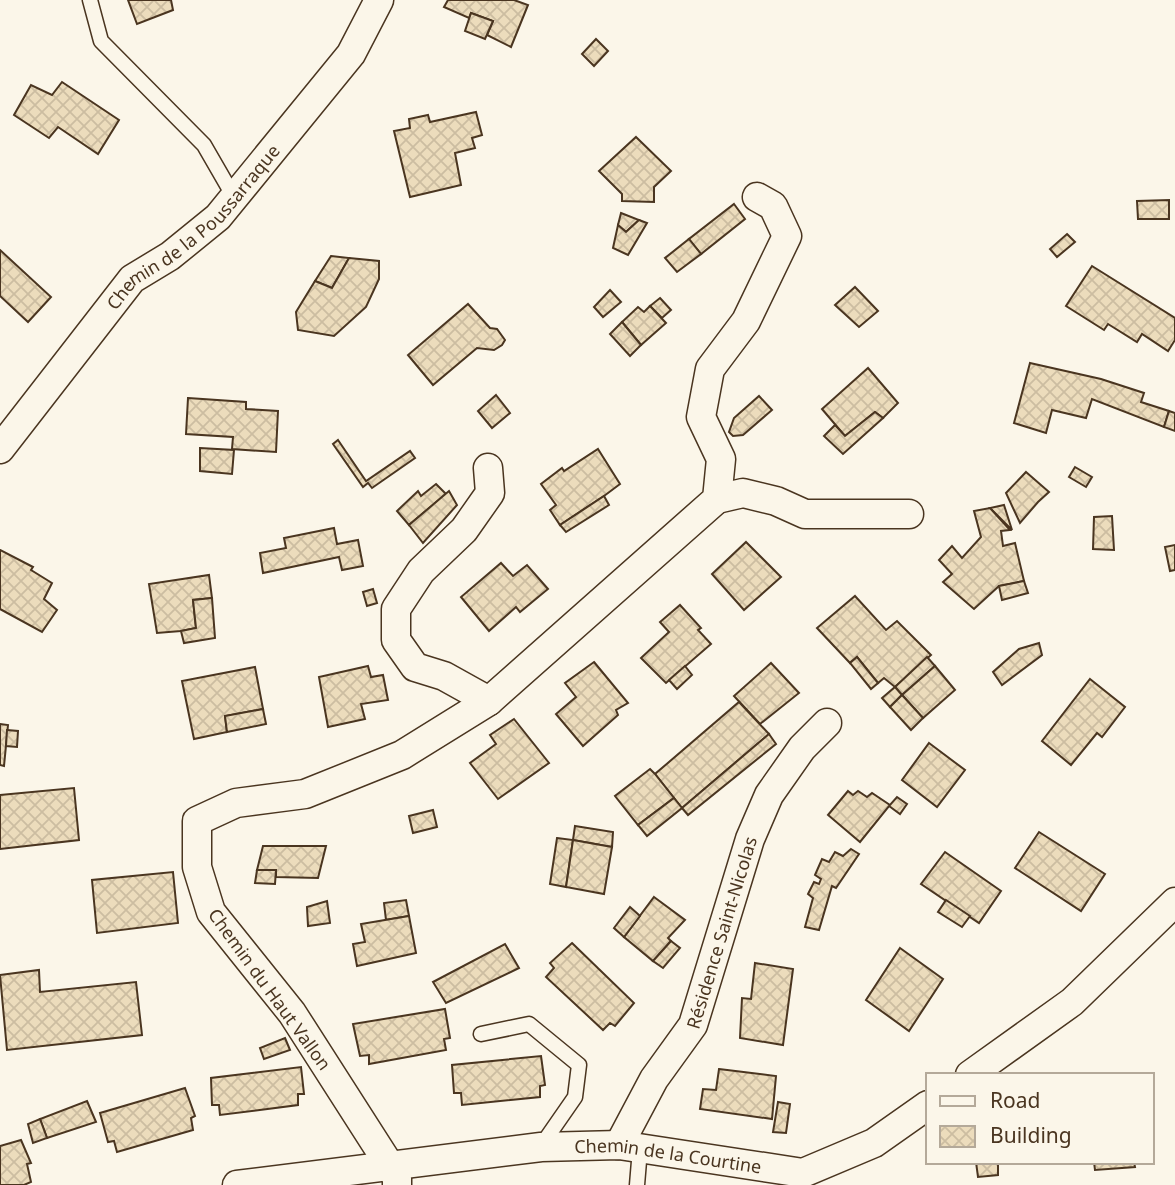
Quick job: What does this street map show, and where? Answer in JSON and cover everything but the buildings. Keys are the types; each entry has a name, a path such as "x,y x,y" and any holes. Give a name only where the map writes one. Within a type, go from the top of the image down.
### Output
{"street":[{"name":"Chemin de la Poussarraque","path":"0,449 132,279 170,256 218,217 351,54 379,0"},
{"path":"757,197 773,206 787,236 746,321 710,369 701,417 722,459 717,499 743,493 776,501 805,514 909,514"},
{"path":"488,468 490,493 464,530 421,571 396,608 396,640 415,667 444,676 489,701"},
{"name":"Chemin du Haut Vallon","path":"393,1175 292,1013 211,912 197,867 197,821 236,803 305,794 402,755 489,701 717,499"},
{"name":"Résidence Saint-Nicolas","path":"630,1147 654,1079 693,1026 750,839 769,795 802,748 827,723"},
{"path":"973,1073 1072,1002 1175,902"},
{"name":"Chemin de la Courtine","path":"237,1185 393,1175 541,1147 630,1147 803,1179 874,1143 926,1106"}],"lane":[{"path":"90,0 101,41 204,145 234,197"},
{"path":"481,1034 530,1024 579,1065 575,1097 541,1147"},
{"path":"630,1147 637,1185"}]}
